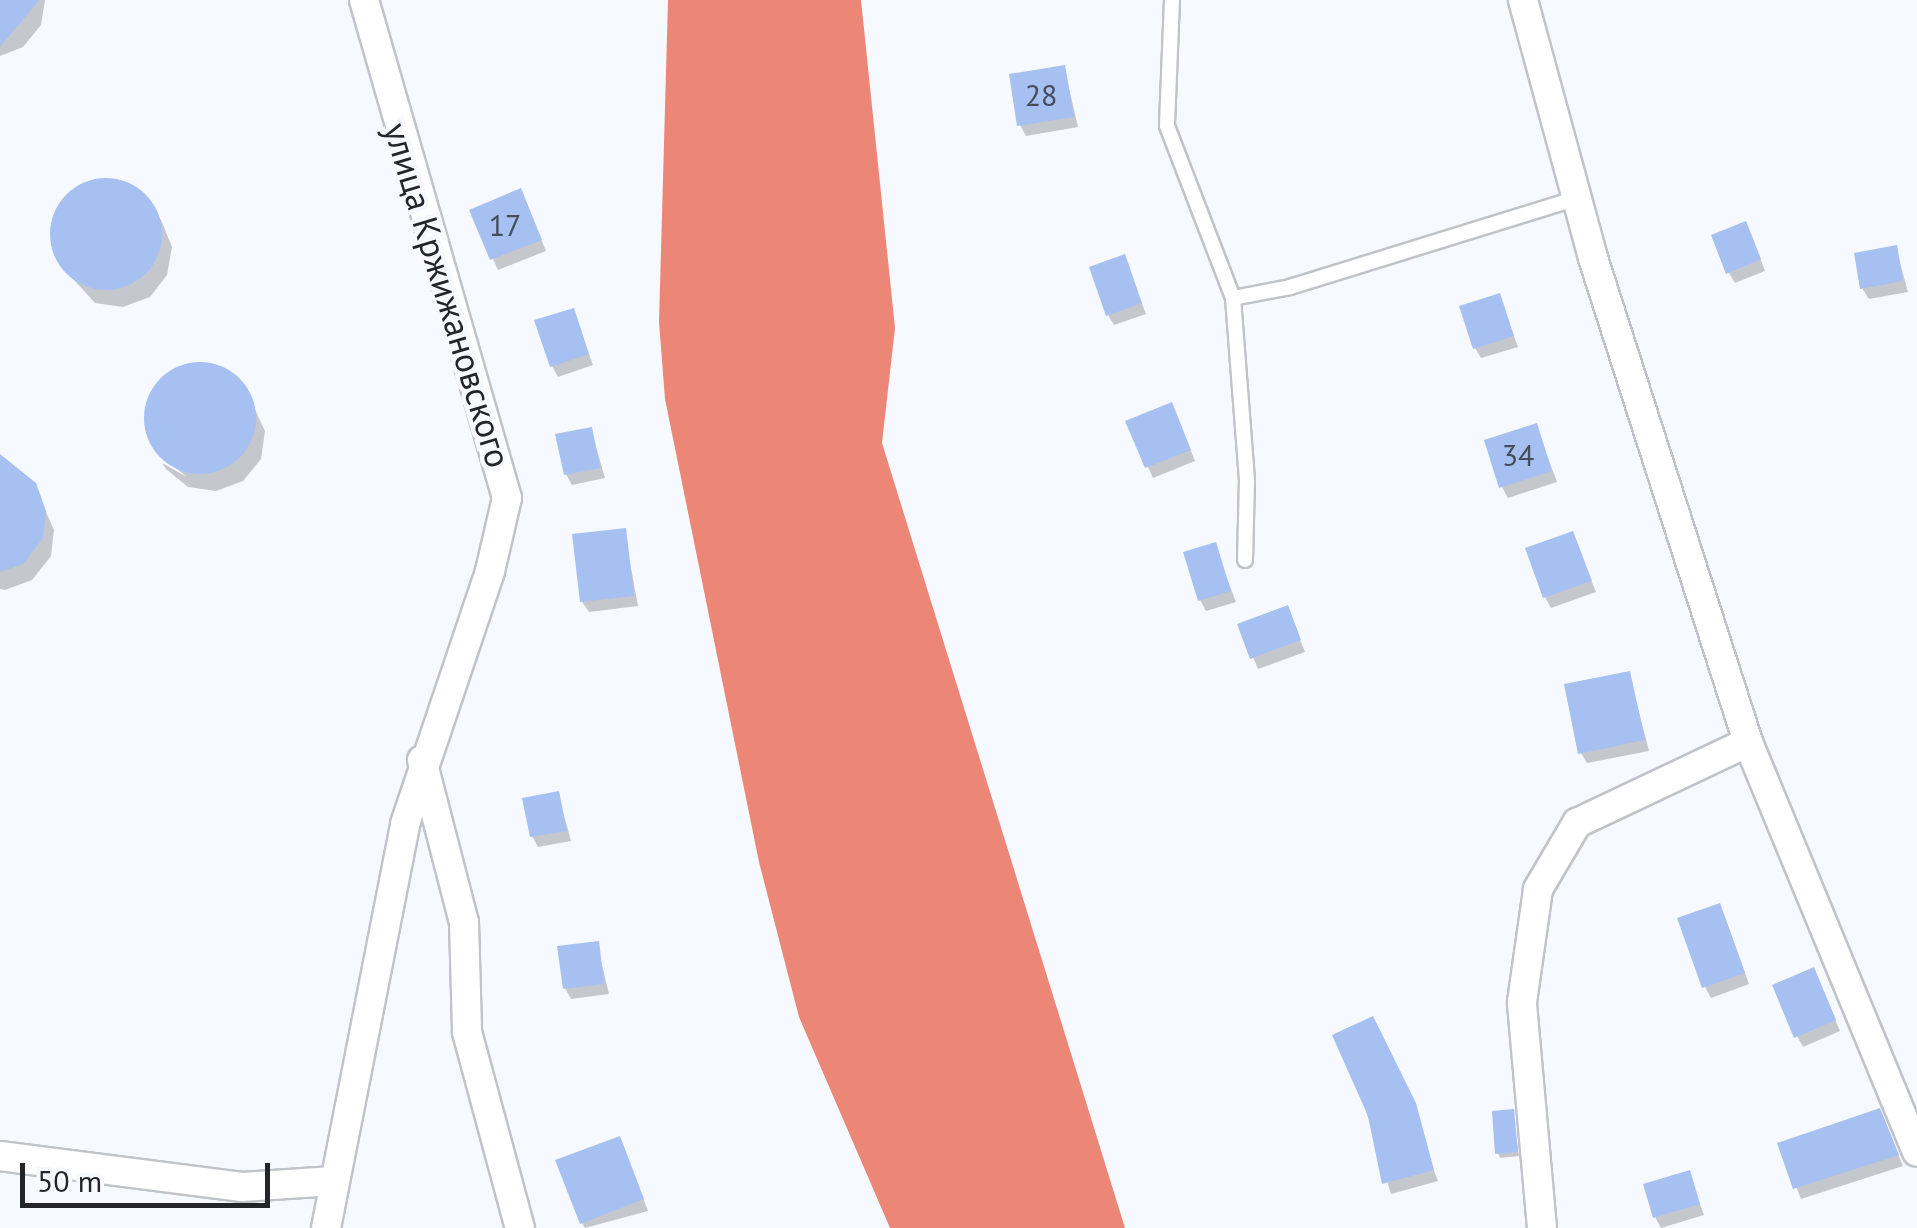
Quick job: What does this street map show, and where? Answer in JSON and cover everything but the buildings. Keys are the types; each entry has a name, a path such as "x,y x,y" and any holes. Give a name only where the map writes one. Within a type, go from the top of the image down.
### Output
{"street":[{"name":"улица Кржижановского","path":"326,1228 422,759 490,571 508,498 364,0"},
{"path":"1524,0 1577,198 1748,742 1917,1152"},
{"path":"1542,1228 1522,1002 1538,888 1577,823 1748,742"},
{"path":"422,759 464,922 467,1032 520,1228"},
{"path":"0,1156 242,1187 334,1181"}],"lane":[{"path":"1172,0 1167,126 1233,298 1247,479 1245,560"},
{"path":"1233,298 1290,287 1577,198"}],"shaded area":[{"path":"668,0 861,0 895,328 882,443 1125,1228 890,1228 799,1017 759,862 665,399 659,322"}]}
